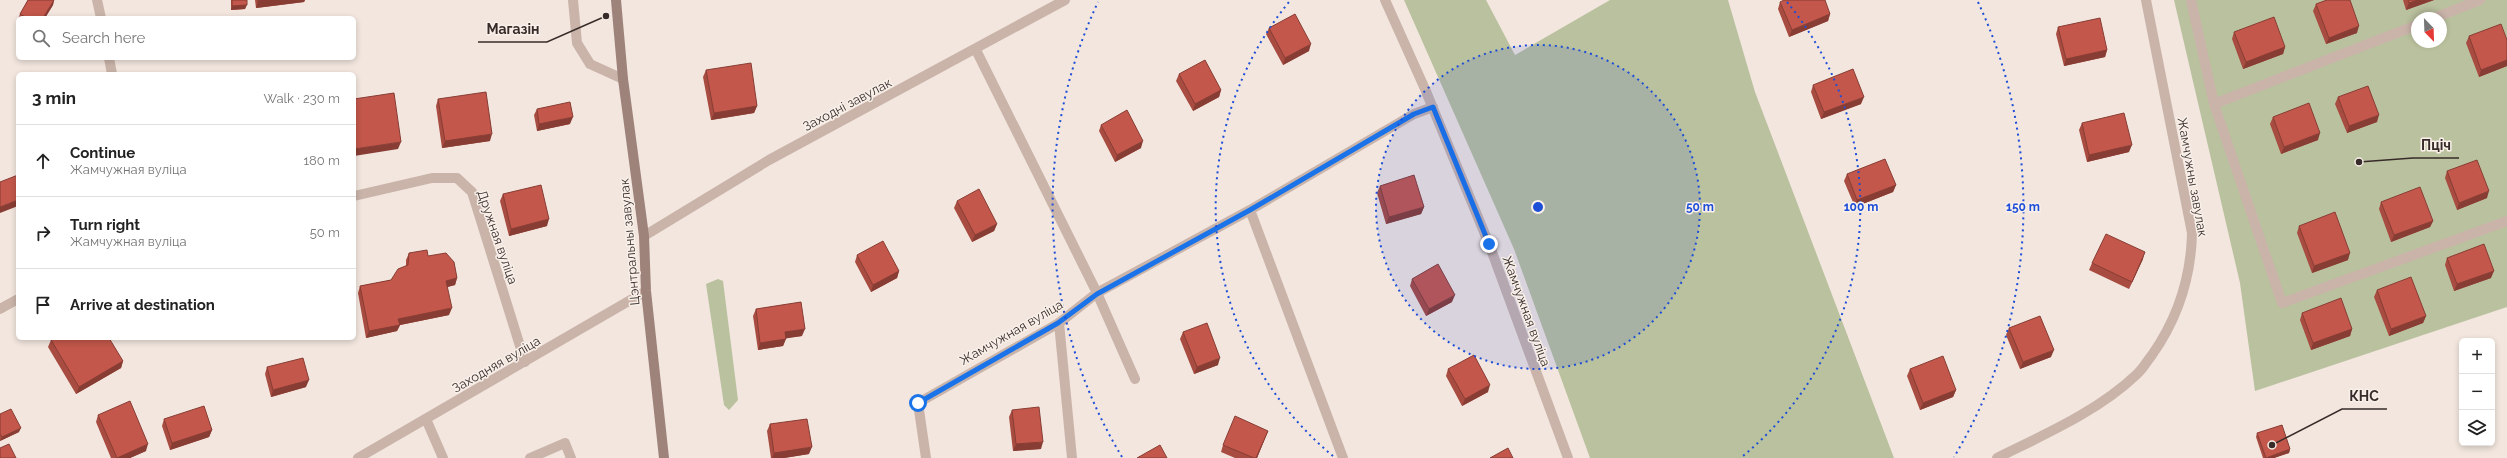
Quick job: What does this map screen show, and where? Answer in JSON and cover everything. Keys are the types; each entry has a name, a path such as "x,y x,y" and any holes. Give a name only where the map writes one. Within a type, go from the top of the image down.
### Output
{"street":[{"path":"97,0 101,16"},
{"path":"573,0 577,44 590,64 622,79"},
{"name":"Цэнтральны завулак","path":"616,0 622,79 644,236 646,291 664,458"},
{"name":"Заходні завулак","path":"644,236 769,160 976,50 1065,0"},
{"name":"Жамчужная вуліца","path":"1385,0 1433,107 1509,296 1568,458"},
{"name":"Жамчужны завулак","path":"1997,458 2077,418 2138,373 2163,339 2182,298 2192,262 2192,233 2146,0"},
{"path":"2190,0 2214,104 2282,303 2507,221"},
{"path":"2447,13 2480,0"},
{"path":"2214,104 2411,27"},
{"path":"976,50 1097,294 1135,379"},
{"path":"109,60 112,72"},
{"name":"Жамчужная вуліца","path":"926,458 918,403 1058,323 1097,294 1250,210 1410,116 1433,107"},
{"name":"Дружная вуліца","path":"356,196 432,178 457,178 472,192 525,362"},
{"path":"1250,210 1343,458"},
{"name":"Заходняя вуліца","path":"358,458 646,291"},
{"path":"0,309 16,300"},
{"path":"1058,323 1072,458"},
{"path":"426,419 443,458"},
{"path":"530,458 565,443 571,458"}],"green space":[{"path":"1404,0 1486,0 1515,55 1610,0 1728,0 1755,92 1894,458 1590,458 1514,249"},
{"path":"2174,0 2507,0 2507,307 2255,391 2240,283"},
{"path":"718,279 723,281 738,400 729,410 724,405 706,284"}],"building":[{"path":"28,0 54,0 44,16 24,16 20,14"},
{"path":"232,0 247,0 247,5 232,6"},
{"path":"1784,0 1825,0 1830,14 1792,30 1780,2"},
{"path":"2327,0 2350,0 2359,26 2329,38 2316,4"},
{"path":"2408,0 2418,0 2409,3"},
{"path":"1295,14 1311,44 1285,58 1269,28"},
{"path":"2274,17 2285,47 2246,62 2234,32"},
{"path":"2100,18 2107,50 2066,59 2058,27"},
{"path":"2501,24 2507,40 2507,60 2481,70 2469,36"},
{"path":"1205,60 1221,90 1195,104 1179,74"},
{"path":"751,63 757,106 714,113 706,70"},
{"path":"1853,69 1864,97 1824,112 1813,85"},
{"path":"2368,86 2379,115 2349,126 2338,97"},
{"path":"486,92 492,134 445,141 438,99"},
{"path":"394,93 401,142 356,149 356,99"},
{"path":"570,102 573,117 539,124 537,109"},
{"path":"2309,103 2320,133 2284,147 2273,117"},
{"path":"1127,110 1143,141 1117,155 1101,125"},
{"path":"2124,113 2132,145 2089,155 2082,123"},
{"path":"1885,159 1896,185 1857,200 1847,174"},
{"path":"2477,160 2489,191 2459,203 2447,171"},
{"path":"1414,175 1424,207 1389,217 1380,186"},
{"path":"16,176 16,201 0,207 0,182"},
{"path":"541,185 549,219 511,229 503,194"},
{"path":"2420,187 2433,221 2394,235 2381,202"},
{"path":"979,189 997,224 975,235 957,201"},
{"path":"2335,212 2350,253 2314,266 2299,226"},
{"path":"2106,234 2145,252 2132,282 2092,263"},
{"path":"883,241 899,271 873,285 857,255"},
{"path":"2484,244 2494,271 2457,284 2447,258"},
{"path":"427,250 428,256 446,253 454,262 457,278 446,281 452,308 398,319 400,325 369,331 360,286 391,280 398,269 408,265 409,253"},
{"path":"1438,264 1455,295 1429,309 1412,279"},
{"path":"2411,277 2426,316 2391,329 2377,290"},
{"path":"2341,298 2352,329 2313,343 2302,313"},
{"path":"801,302 805,329 785,332 786,339 760,343 756,309"},
{"path":"2040,316 2054,350 2023,362 2009,328"},
{"path":"1207,323 1220,358 1197,367 1183,332"},
{"path":"51,340 110,340 123,361 79,387"},
{"path":"1474,355 1490,385 1465,399 1448,369"},
{"path":"1943,356 1956,390 1923,403 1910,369"},
{"path":"303,358 309,380 273,390 267,367"},
{"path":"130,401 148,444 117,458 98,415"},
{"path":"204,406 212,430 172,443 164,419"},
{"path":"1039,407 1043,442 1016,444 1012,410"},
{"path":"11,409 21,428 2,437 0,434 0,414"},
{"path":"1235,416 1268,431 1256,458 1223,445"},
{"path":"807,419 812,447 774,453 770,424"},
{"path":"2282,425 2290,449 2266,458 2257,433"},
{"path":"9,444 16,458 0,458 0,448"},
{"path":"1160,445 1167,458 1137,458"},
{"path":"1508,448 1513,458 1490,458"}],"place":[{"name":"Магазін","path":"606,16"},
{"name":"Пціч","path":"2359,162"},
{"name":"КНС","path":"2272,445"}],"route":[{"path":"918,403 962,376 1058,323 1097,294 1250,210 1414,114 1433,107 1489,244"}]}
